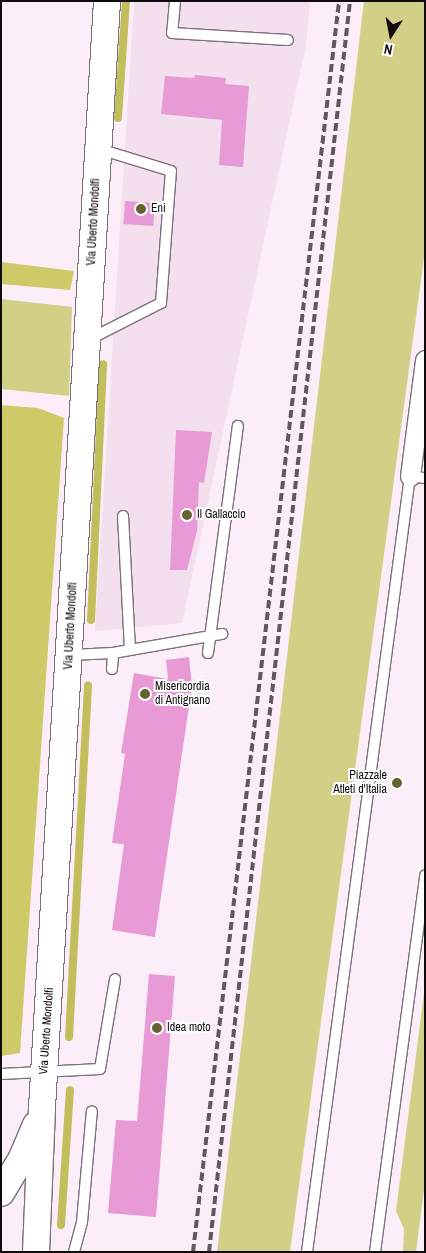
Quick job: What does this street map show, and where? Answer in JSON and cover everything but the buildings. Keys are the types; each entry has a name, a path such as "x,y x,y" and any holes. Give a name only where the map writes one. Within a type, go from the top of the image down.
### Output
{"main road":[{"name":"Via Uberto Mondolfi","path":"36,1252 42,1108 107,1"},
{"path":"1,1193 21,1160 42,1108"}],"street":[{"path":"417,477 425,360"}],"lane":[{"path":"175,1 172,34 288,40"},
{"path":"88,341 162,303 171,171 99,149"},
{"path":"208,653 238,426"},
{"path":"307,1252 417,477"},
{"path":"123,516 130,650"},
{"path":"69,655 113,653 222,634"},
{"path":"112,669 113,653"},
{"path":"375,1252 425,875"},
{"path":"1,1074 100,1069 115,979"},
{"path":"74,1252 82,1222 92,1111"}],"shaded area":[{"path":"134,1 310,1 306,45 182,623 95,631"},
{"path":"364,1 425,1 425,250 290,1252 217,1252"},
{"path":"1,262 74,271 70,290 1,284"},
{"path":"1,299 72,307 69,396 1,389"},
{"path":"1,405 38,408 64,418 20,1053 1,1056"},
{"path":"425,985 425,1182 416,1252 403,1252 404,1229 396,1211"}],"waterway":[{"path":"118,118 126,1"},
{"path":"91,620 103,364"},
{"path":"69,1037 88,686"},
{"path":"61,1225 70,1090"}],"railway":[{"path":"193,1252 339,1"},
{"path":"209,1252 350,1"}],"place":[{"name":"Eni","path":"141,209"},
{"name":"Il Gallaccio","path":"187,515"},
{"name":"Misericordia di Antignano","path":"145,694"},
{"name":"Piazzale Atleti d'Italia","path":"397,783"},
{"name":"Idea moto","path":"157,1028"}]}
